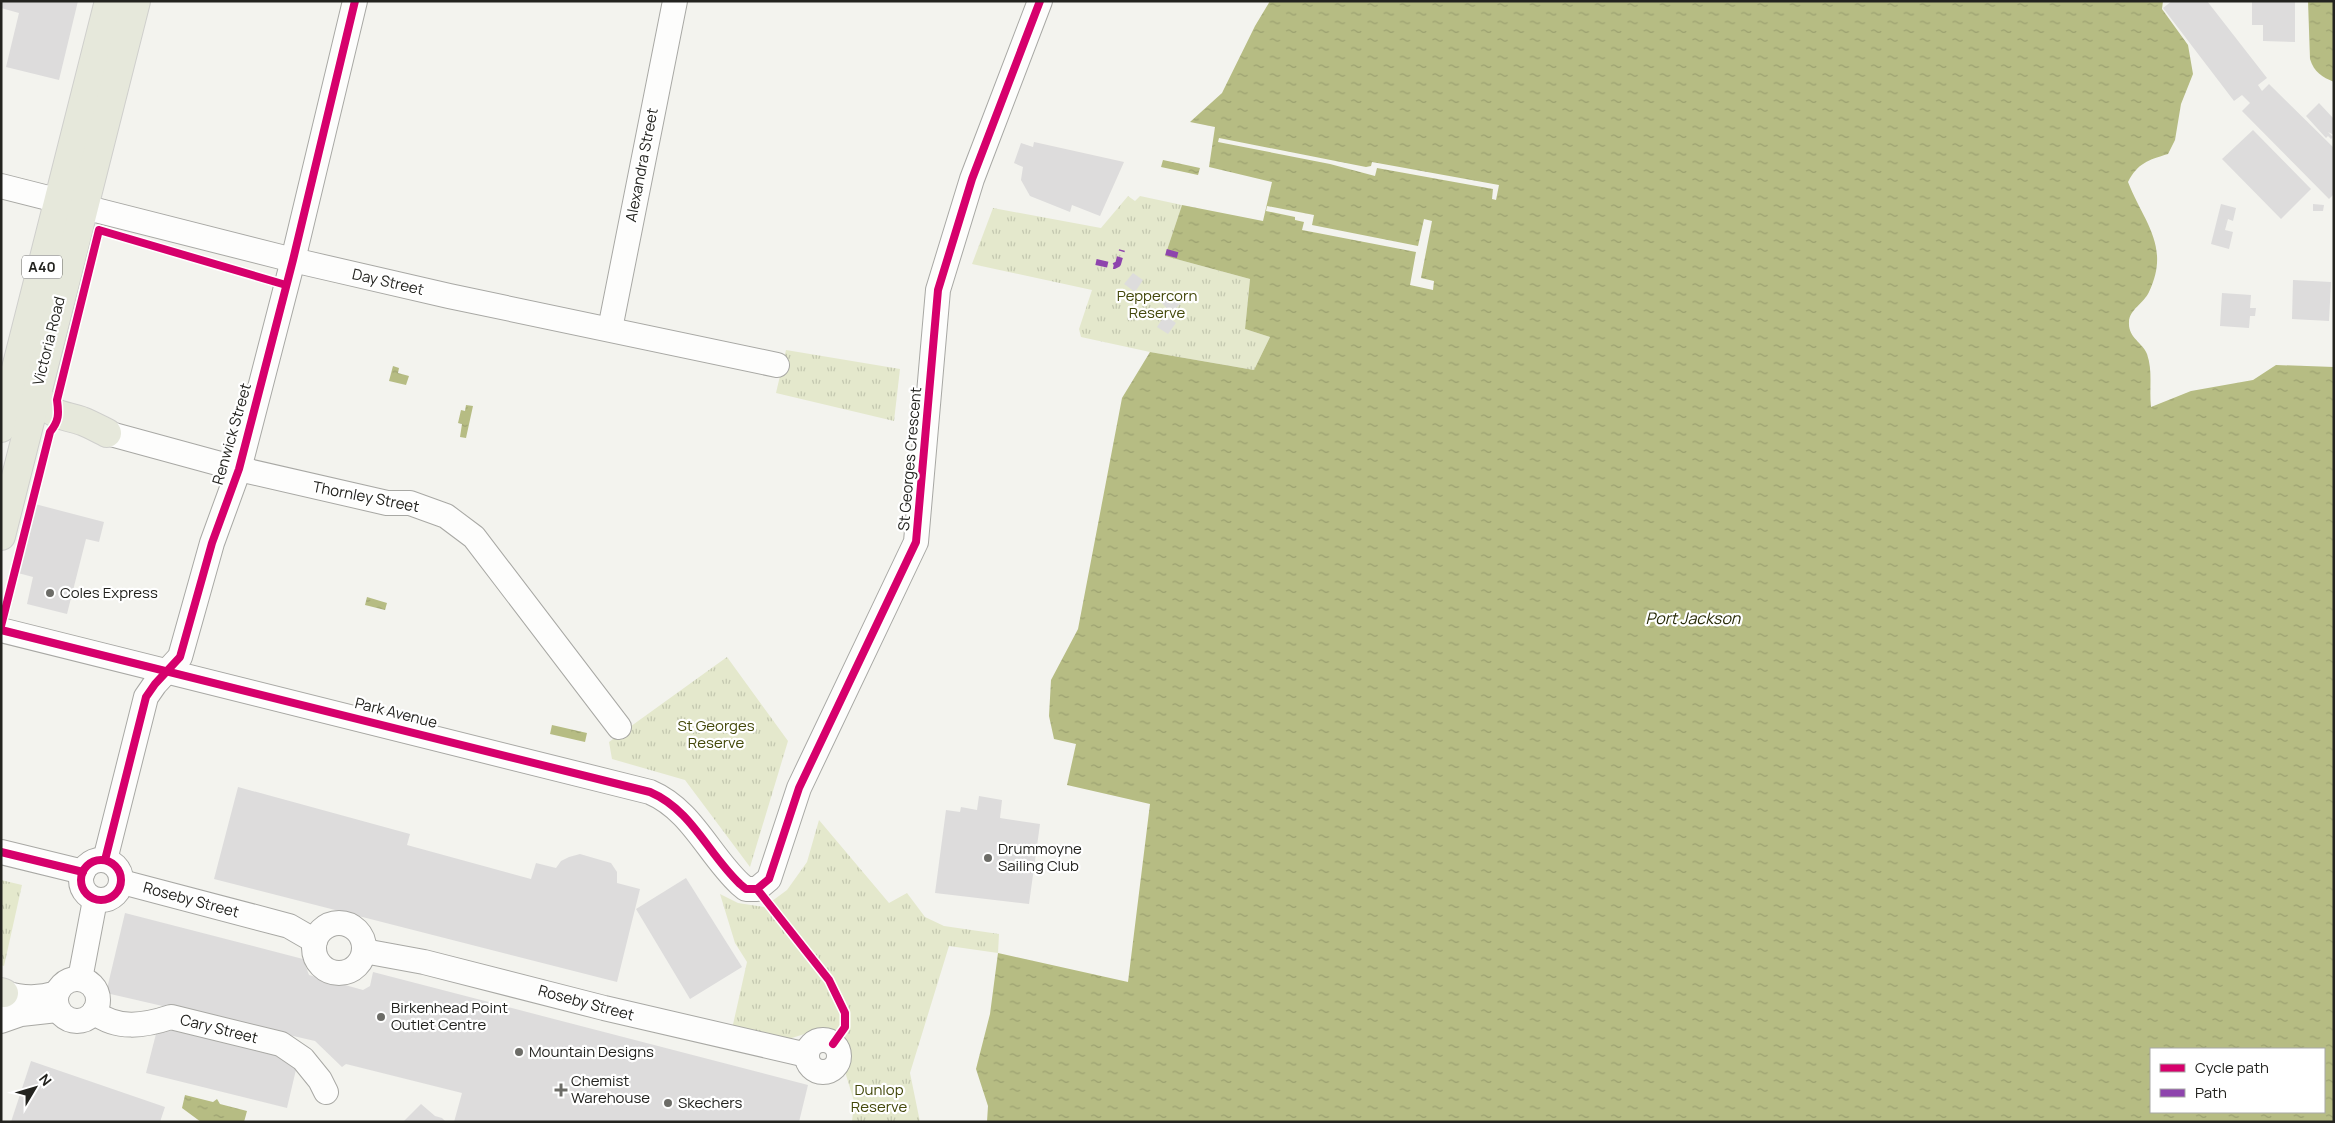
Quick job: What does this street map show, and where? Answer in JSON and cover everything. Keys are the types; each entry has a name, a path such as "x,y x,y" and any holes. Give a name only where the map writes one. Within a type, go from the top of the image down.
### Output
{"highway":[{"name":"Victoria Road","path":"3,416 109,1"},
{"name":"Victoria Road","path":"1,536 136,1"},
{"path":"36,393 50,410 59,416 82,421 107,433"}],"street":[{"name":"Renwick Street","path":"105,860 146,697 180,657 212,544 239,469 293,260 356,1"},
{"name":"Alexandra Street","path":"610,329 675,1"},
{"name":"St Georges Crescent","path":"746,889 756,889 769,879 799,788 916,542 938,290 972,179 1040,1"},
{"name":"Day Street","path":"1,186 293,260 449,296 777,366"},
{"name":"Thornley Street","path":"107,433 239,469 387,503 410,503 446,516 474,537 619,727"},
{"name":"Park Avenue","path":"1,630 650,792 663,798 680,811 734,878 746,889"},
{"path":"1,852 83,872"},
{"path":"105,860 116,865 122,876 118,893 102,901 89,897 82,885 83,872 89,863 105,860"},
{"name":"Roseby Street","path":"122,882 289,926 314,941"},
{"path":"80,979 95,900"},
{"path":"340,923 355,928 364,942 364,951 362,959 350,970 334,972 320,964 316,957 314,941 324,928 340,923"},
{"name":"Roseby Street","path":"364,951 424,962 604,1008 807,1055"},
{"path":"80,979 91,984 97,995 94,1012 89,1017 76,1021 66,1018 58,1002 59,988 69,980 80,979"},
{"path":"2,995 42,998 58,1002"},
{"path":"1,1021 58,1002"},
{"name":"Cary Street","path":"94,1012 115,1024 128,1025 157,1022 171,1017 280,1044 303,1059 320,1080 326,1092"}],"green space":[{"name":"Peppercorn Reserve","path":"1128,196 1135,201 1140,196 1182,205 1165,256 1250,279 1245,329 1270,337 1254,370 1150,352 1081,337 1079,329 1092,290 972,264 993,208 1101,228"},
{"path":"786,350 900,369 894,421 776,393"},
{"name":"St Georges Reserve","path":"727,657 788,741 750,867 685,780 612,759 609,742"},
{"name":"Dunlop Reserve","path":"819,820 889,903 907,893 925,917 944,926 999,934 998,953 949,946 910,1073 920,1122 852,1122 854,1101 846,1075 846,1058 843,1043 831,1034 811,1032 782,1041 732,1029 747,962 735,943 720,894 738,903 764,907 787,890 807,862"},
{"path":"1,880 22,885 4,966 1,965"}],"water":[{"name":"Port Jackson","path":"1270,1 2163,1 2162,9 2188,45 2193,74 2181,104 2175,140 2168,154 2144,163 2136,170 2128,182 2147,222 2156,247 2155,276 2149,292 2131,314 2129,322 2133,336 2145,350 2149,360 2151,407 2191,391 2253,380 2276,365 2334,367 2334,1122 987,1122 988,1106 976,1069 990,1014 998,953 1128,982 1150,804 1067,785 1076,744 1054,739 1049,716 1051,680 1078,629 1122,398 1150,352 1254,370 1270,337 1245,329 1250,279 1165,256 1182,205 1263,221 1272,182 1209,167 1215,127 1190,122 1222,93 1255,26"},
{"path":"2308,1 2334,1 2334,82 2319,74 2310,59"},
{"path":"1163,160 1200,168 1198,175 1161,167"},
{"path":"393,366 399,368 398,373 409,376 406,385 389,381"},
{"path":"466,405 473,406 466,438 460,437 462,424 458,423 461,410 465,411"},
{"path":"367,597 387,603 385,610 365,605"},
{"path":"552,725 587,733 585,742 550,734"},
{"path":"185,1095 213,1102 217,1099 220,1104 247,1111 244,1122 201,1122 182,1108"}],"pier":[{"path":"1219,138 1366,167 1371,166 1372,162 1499,185 1496,200 1492,199 1493,189 1377,168 1375,176 1330,164 1218,142"},
{"path":"1267,206 1314,215 1312,225 1418,246 1424,219 1432,221 1421,278 1434,281 1433,290 1410,285 1416,252 1302,230 1304,222 1295,220 1295,217 1266,211"}],"building":[{"path":"1,1 78,1 59,80 6,67 19,13 1,8"},
{"path":"2172,1 2207,1 2267,78 2258,85 2262,91 2269,84 2334,148 2334,194 2329,199 2242,111 2250,103 2242,95 2234,101 2163,8"},
{"path":"2252,1 2295,1 2295,42 2263,41 2263,25 2252,25"},
{"path":"2319,103 2334,119 2334,135 2328,132 2333,137 2331,139 2328,136 2326,138 2306,116"},
{"path":"2253,130 2311,189 2281,219 2222,159"},
{"path":"1034,142 1124,162 1100,216 1072,205 1070,212 1030,196 1021,180 1023,167 1014,163 1021,143 1033,147"},
{"path":"2221,204 2236,208 2233,221 2228,219 2225,230 2233,232 2229,249 2211,244"},
{"path":"2313,204 2324,205 2323,211 2313,211"},
{"path":"1133,273 1143,280 1135,292 1124,284"},
{"path":"2293,280 2331,282 2329,321 2292,319"},
{"path":"1171,293 1181,303 1171,313 1162,303"},
{"path":"2222,293 2251,295 2250,308 2256,308 2255,316 2250,316 2249,328 2220,326"},
{"path":"1165,315 1176,323 1168,334 1157,327"},
{"path":"35,504 104,522 99,542 86,539 67,614 27,604 33,577 18,573"},
{"path":"238,787 410,834 407,845 531,879 536,863 556,868 561,861 580,854 611,863 617,872 617,883 640,889 617,982 214,879"},
{"name":"Drummoyne Sailing Club","path":"979,796 1002,800 1000,818 1040,824 1029,904 935,893 946,810 960,812 961,807 977,810"},
{"path":"686,878 742,967 690,999 636,909"},
{"name":"Birkenhead Point Outlet Centre","path":"125,913 303,959 309,975 363,990 370,986 373,972 808,1085 799,1122 454,1122 462,1093 346,1064 342,1067 315,1041 106,993"},
{"path":"158,1026 298,1061 287,1108 146,1073"},
{"path":"31,1061 165,1107 160,1122 11,1122"},
{"path":"421,1104 435,1116 442,1118 446,1122 403,1122"}],"marked path":[{"path":"1096,262 1114,266 1118,264 1122,250"},
{"path":"1166,252 1181,256"}],"cycle path":[{"path":"105,860 146,697 155,684 180,657 212,543 239,469 293,260 355,1"},
{"path":"1,630 650,792 665,800 688,821 718,860 740,884 746,889 757,889 769,879 799,788 916,542 938,290 972,179 1040,1"},
{"path":"1,626 50,432 58,417 57,400 99,230 286,285"},
{"path":"1,852 83,872"},
{"path":"105,860 112,863 118,869 121,880 120,888 112,897 105,900 97,900 90,897 82,888 81,876 84,869 93,861 105,860"},
{"path":"757,889 829,980 845,1013 845,1027 833,1044"}],"place":[{"name":"Coles Express","path":"50,593"},
{"name":"Drummoyne Sailing Club","path":"988,858"},
{"name":"Birkenhead Point Outlet Centre","path":"381,1017"},
{"name":"Mountain Designs","path":"519,1052"},
{"name":"Chemist Warehouse","path":"561,1090"},
{"name":"Skechers","path":"668,1103"}]}
